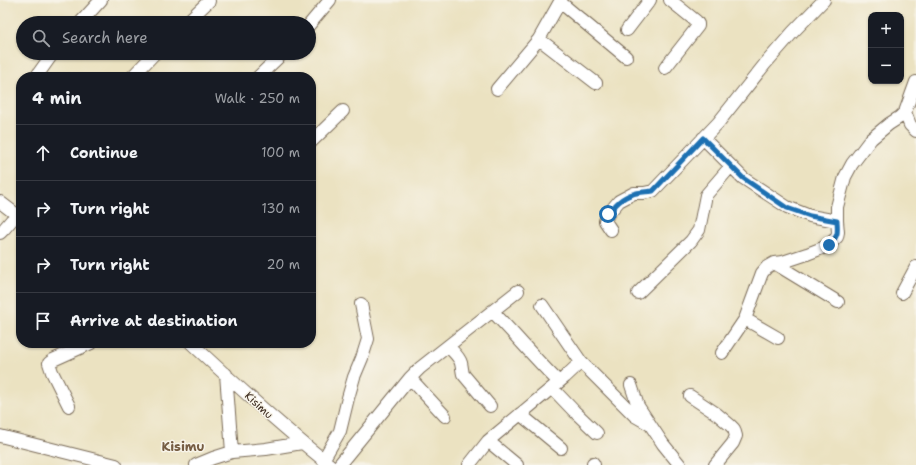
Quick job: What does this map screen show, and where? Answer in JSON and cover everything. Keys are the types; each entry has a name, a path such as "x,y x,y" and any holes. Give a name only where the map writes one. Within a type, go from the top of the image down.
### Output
{"street":[{"path":"86,16 101,0"},
{"path":"316,17 330,0"},
{"path":"627,30 650,0"},
{"path":"665,68 698,26 696,21 670,0"},
{"path":"611,230 605,221 608,214 619,201 634,193 653,191 718,123 793,32 824,0"},
{"path":"194,16 210,1"},
{"path":"497,89 538,39 560,1 626,58"},
{"path":"538,39 596,83"},
{"path":"40,72 48,60"},
{"path":"137,72 148,60"},
{"path":"263,72 276,60"},
{"path":"722,354 745,318 762,273 767,267 774,263 783,262 829,245 837,237 837,208 845,177 852,164 871,139 905,112 916,82"},
{"path":"316,137 344,111"},
{"path":"905,112 910,125 916,132"},
{"path":"703,138 743,178 787,208 810,216 837,221"},
{"path":"638,293 691,241 699,230 706,195 731,166"},
{"path":"0,202 16,215"},
{"path":"0,233 16,219"},
{"path":"774,263 838,302"},
{"path":"902,293 916,267"},
{"path":"339,465 410,378 420,368 518,291"},
{"path":"326,462 340,431 354,377 368,340 361,304"},
{"path":"542,305 582,362 635,416 649,424"},
{"path":"492,311 544,368 574,411 597,433"},
{"path":"745,318 778,338"},
{"path":"448,346 459,358 462,364 461,369 463,374 490,406"},
{"path":"69,406 49,363 80,348"},
{"name":"Kisimu","path":"197,348 302,443 326,462"},
{"path":"469,465 488,441 582,362"},
{"path":"226,374 232,452"},
{"path":"410,378 445,416"},
{"path":"631,385 638,406 649,424 680,465"},
{"path":"690,396 717,414 734,429 736,436 733,444 715,465"},
{"path":"520,414 561,448"},
{"path":"0,436 116,465"},
{"path":"488,441 517,465"},
{"path":"196,465 232,452 266,449 302,443"}],"district":[{"name":"Kisimu","path":"183,446"}],"route":[{"path":"608,214 619,201 634,193 653,191 703,138 743,178 787,208 810,216 837,221 837,237 829,245"}]}
